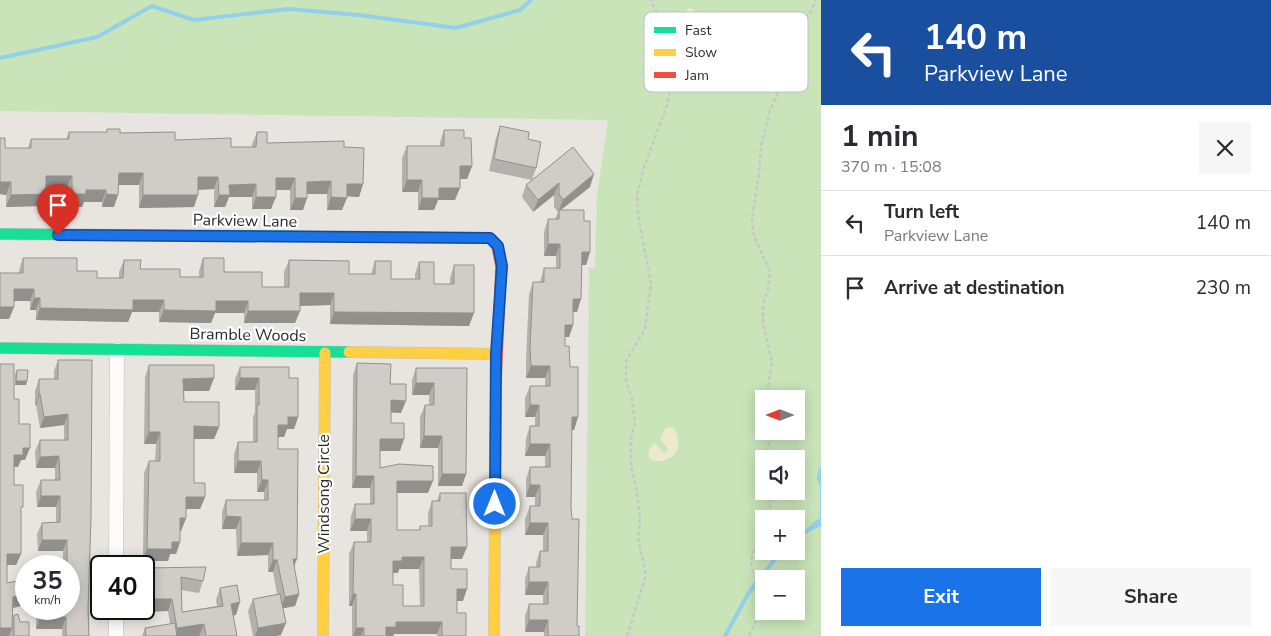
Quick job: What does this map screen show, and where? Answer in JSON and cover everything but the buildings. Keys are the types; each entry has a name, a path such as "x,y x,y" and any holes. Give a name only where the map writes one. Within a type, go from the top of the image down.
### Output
{"street":[{"name":"Parkview Lane","path":"0,234 490,238 498,246 502,266 496,354"},
{"name":"Bramble Woods","path":"0,348 496,354"},
{"path":"116,555 117,350"},
{"name":"Windsong Circle","path":"323,636 325,352"},
{"path":"494,636 496,354"},
{"path":"116,620 116,636"}],"path":[{"path":"650,0 656,12"},
{"path":"808,14 816,0"},
{"path":"627,636 646,575 638,538 640,518 631,465 631,439 634,422 632,399 626,380 626,361 645,329 651,283 638,216 637,195 644,166 666,108 669,92"},
{"path":"767,390 772,362 763,323 763,305 768,289 770,272 754,236 752,219 764,130 778,92"},
{"path":"755,545 752,563 755,577"},
{"path":"749,636 756,620"}],"green space":[{"path":"0,0 821,0 821,636 585,636 589,268 595,267 597,195 608,120 0,111"}],"sand":[{"path":"688,8 694,12 686,12"},
{"path":"669,427 674,428 678,441 677,451 663,461 655,461 650,458 649,452 654,443 664,453 667,452 668,449 660,439 664,430"}],"water":[{"path":"821,466 821,526 810,531 811,524 820,518 820,486 817,478"}],"waterway":[{"path":"0,58 97,37 152,6 194,20 288,9 359,15 456,28 520,10 531,0"},
{"path":"805,532 821,522"},
{"path":"766,570 774,560"},
{"path":"725,636 755,584"}],"traffic: fast":[{"path":"0,234 399,237"},
{"path":"0,348 349,352"}],"traffic: slow":[{"path":"349,352 496,354"},
{"path":"323,636 325,353"},
{"path":"494,636 496,384"}],"traffic: jam":[{"path":"399,237 490,238 497,246 501,266 496,384"}],"route":[{"path":"58,235 490,238 498,246 502,266 496,354 495,504"}]}
